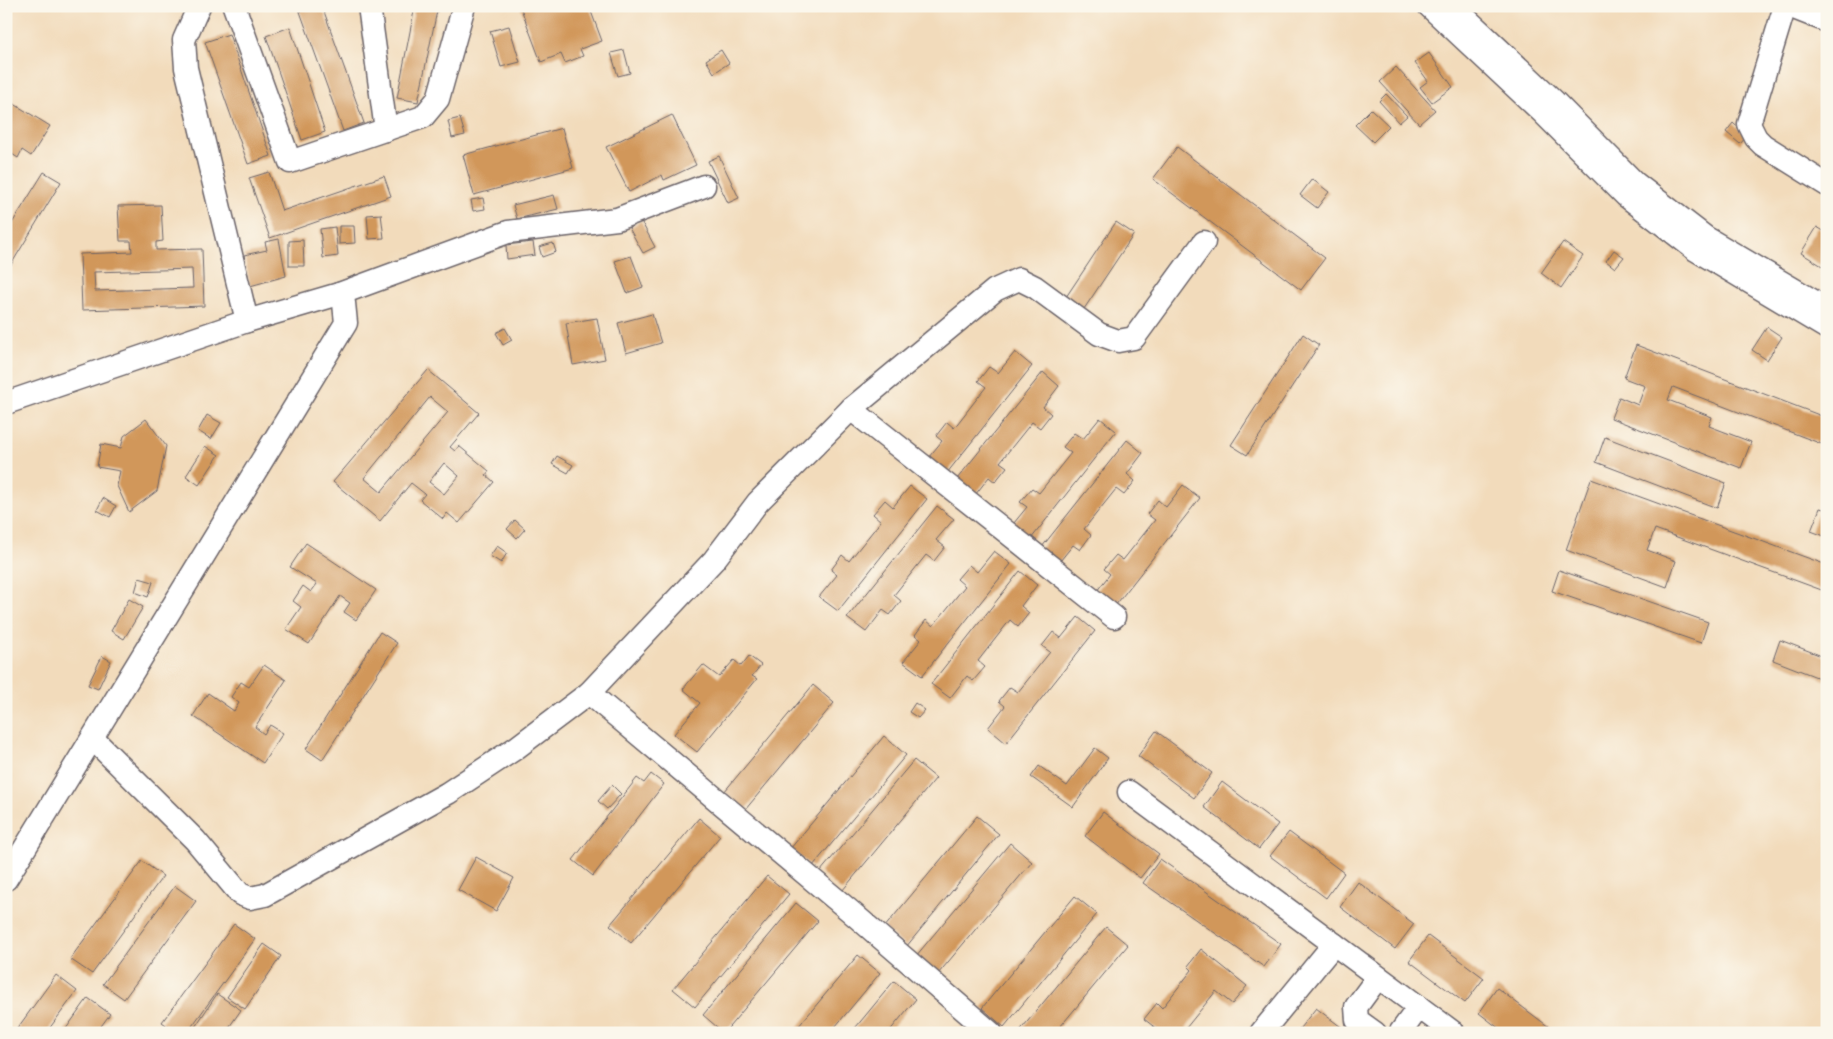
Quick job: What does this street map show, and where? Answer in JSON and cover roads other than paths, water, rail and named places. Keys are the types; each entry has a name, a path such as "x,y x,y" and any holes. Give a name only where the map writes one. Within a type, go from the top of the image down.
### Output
{"street":[{"path":"199,6 184,40 186,68 247,321"},
{"path":"234,6 290,162 423,117 438,99 464,6"},
{"path":"369,6 386,130"},
{"path":"1429,6 1542,112 1625,195 1696,250 1827,328"},
{"path":"1452,6 1553,100 1635,183 1705,237 1827,309"},
{"path":"1785,6 1749,124 1756,138 1764,145 1827,185"},
{"path":"1789,6 1827,21"},
{"path":"6,403 247,321 339,294 508,232 617,219 704,186"},
{"path":"93,739 195,840 240,894 250,898 265,895 448,793 516,748 588,693 714,560 758,502 850,410 995,290 1019,279 1036,287 1099,334 1118,341 1134,338 1204,242"},
{"path":"6,879 346,323 344,303 339,294"},
{"path":"850,410 1114,617"},
{"path":"588,693 850,911 990,1033"},
{"path":"1129,792 1454,1033"},
{"path":"1260,1033 1334,944"},
{"path":"1375,1033 1357,1020 1356,1007 1378,977"},
{"path":"1400,1033 1419,1007"}]}
